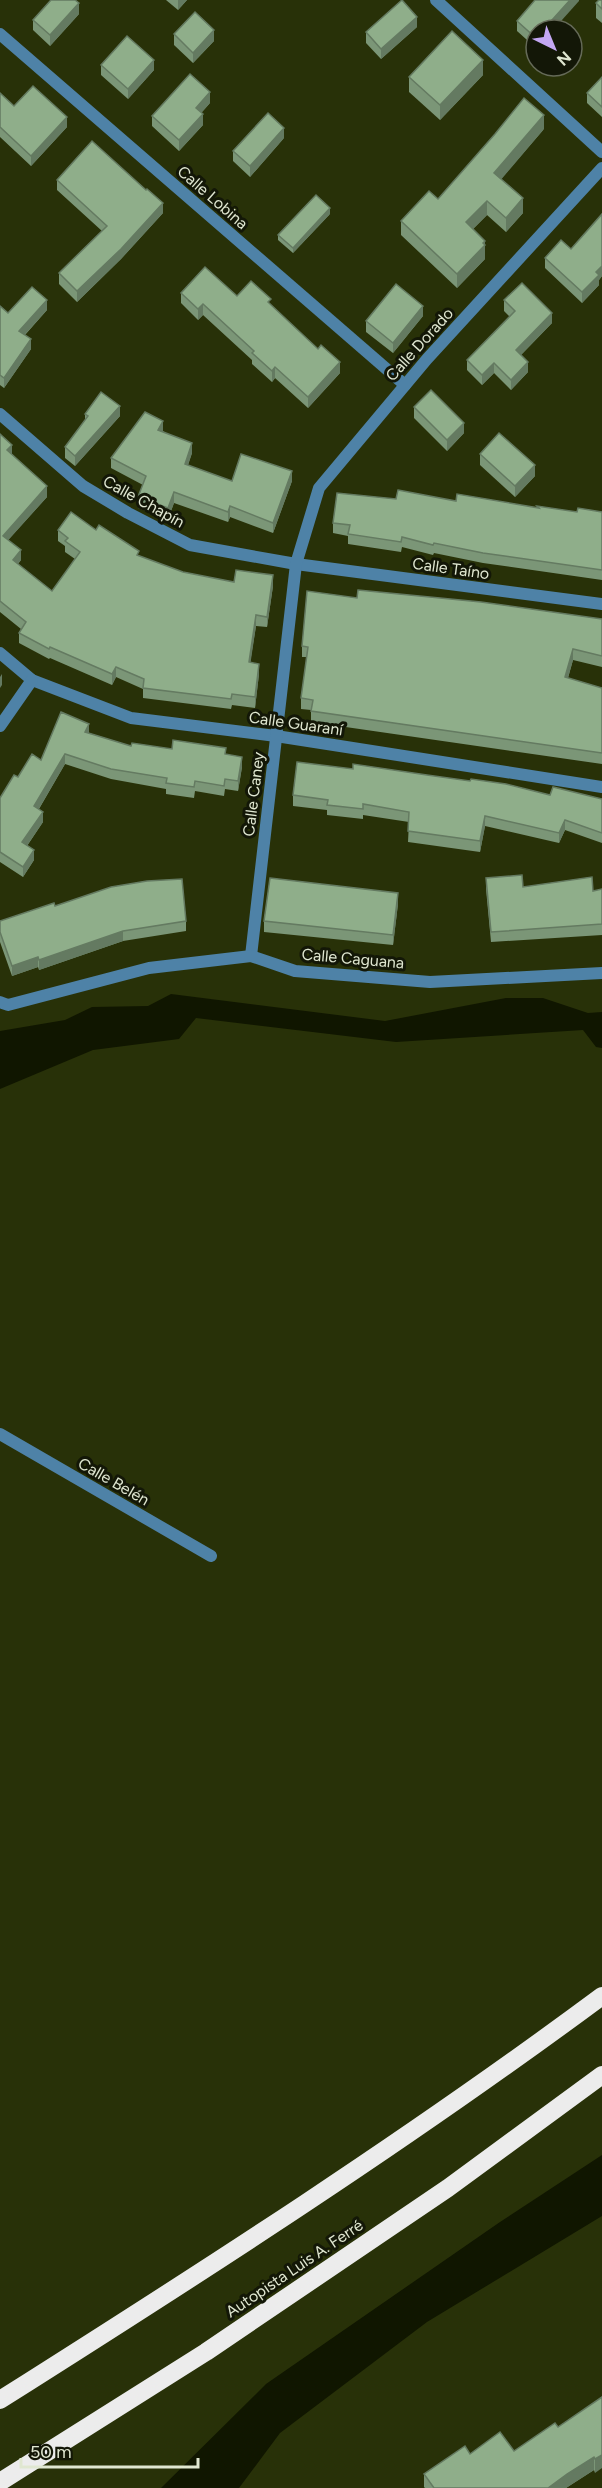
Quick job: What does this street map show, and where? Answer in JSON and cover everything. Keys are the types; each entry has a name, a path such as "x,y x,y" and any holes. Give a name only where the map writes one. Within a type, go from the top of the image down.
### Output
{"highway":[{"path":"0,2400 137,2313 387,2148 511,2064 602,1996"},
{"name":"Autopista Luis A. Ferré","path":"0,2482 206,2352 429,2201 602,2075"}],"street":[{"path":"436,0 602,152"},
{"name":"Calle Lobina","path":"0,34 405,385"},
{"name":"Calle Dorado","path":"296,564 319,488 405,385 602,168"},
{"name":"Calle Chapín","path":"0,414 83,486 128,513 190,545 296,564"},
{"name":"Calle Taíno","path":"296,564 602,604"},
{"name":"Calle Caney","path":"251,956 296,564"},
{"name":"Calle Guaraní","path":"0,653 32,680 131,718 276,736 602,787"},
{"path":"0,726 32,680"},
{"name":"Calle Caguana","path":"0,1002 8,1005 149,968 251,956 295,971 430,982 602,973"},
{"name":"Calle Belén","path":"0,1434 212,1556"}],"shaded area":[{"path":"171,994 385,1021 506,998 543,998 588,1013 602,1012 602,1048 596,1047 583,1030 396,1042 196,1018 179,1039 93,1050 0,1089 0,1031 65,1020 92,1007 148,1006"},
{"path":"602,2155 602,2216 427,2322 280,2433 239,2488 161,2488 266,2384 500,2222"}],"building":[{"path":"51,0 75,0 79,3 50,35 33,20"},
{"path":"402,0 417,17 381,49 366,32"},
{"path":"535,0 570,0 554,18 524,18 524,27 517,21"},
{"path":"602,0 602,9 596,3"},
{"path":"195,12 214,30 193,53 174,34"},
{"path":"452,31 483,60 440,105 409,77"},
{"path":"127,36 154,60 128,89 101,65"},
{"path":"190,74 210,92 196,108 203,114 179,140 152,116"},
{"path":"602,77 602,107 587,93"},
{"path":"33,86 67,117 31,156 0,127 0,93 14,106"},
{"path":"524,98 544,115 494,173 523,198 506,218 487,201 466,222 485,241 483,243 485,245 457,274 401,221 429,191 438,199"},
{"path":"268,113 284,128 250,166 233,151"},
{"path":"92,141 163,203 121,249 77,291 59,273 107,226 57,180"},
{"path":"316,195 330,208 293,248 278,235"},
{"path":"602,214 602,266 596,272 599,275 582,292 545,258 561,240 571,249"},
{"path":"205,267 237,296 251,281 271,299 268,302 318,349 321,345 340,362 308,397 275,367 272,371 252,353 254,351 203,304 198,309 181,293"},
{"path":"522,283 552,313 516,350 528,362 511,380 494,363 482,375 467,360 515,311 504,300"},
{"path":"396,284 423,306 393,343 366,321"},
{"path":"32,287 47,300 19,331 31,339 4,378 0,375 0,306 8,313"},
{"path":"431,390 464,423 447,440 414,407"},
{"path":"101,392 120,406 75,456 65,447 88,416 85,414"},
{"path":"145,412 163,421 158,430 192,443 185,464 232,481 241,454 292,471 273,523 230,506 228,512 174,492 168,508 138,497 146,476 111,458"},
{"path":"499,433 535,465 515,486 480,454"},
{"path":"0,434 12,445 7,450 47,486 3,536 21,550 13,560 52,591 80,552 65,541 68,538 58,530 71,512 96,530 99,525 139,551 137,555 183,572 234,582 236,570 273,575 267,617 256,615 249,662 259,664 255,697 232,694 231,699 143,688 144,679 116,667 112,674 50,647 49,649 19,633 26,622 0,601"},
{"path":"398,490 456,501 457,494 539,508 537,506 577,512 578,508 602,512 602,570 483,553 434,543 433,545 402,537 401,542 348,534 350,525 333,523 337,493 396,499"},
{"path":"358,590 481,602 602,619 602,656 573,649 565,677 602,688 602,753 311,711 313,700 301,698 308,647 302,646 307,591 357,598"},
{"path":"61,712 89,724 85,732 131,746 132,743 172,749 173,740 226,748 225,754 242,757 238,781 225,779 224,786 195,781 194,787 166,783 167,778 111,769 65,754 34,806 43,812 22,842 34,850 23,867 0,852 0,798 14,775 18,777 32,754 41,760"},
{"path":"297,762 353,769 353,764 470,781 471,779 506,784 550,795 553,787 602,799 602,833 565,820 559,833 485,816 480,841 408,831 409,812 363,804 363,809 327,805 328,800 293,795"},
{"path":"522,875 523,887 592,877 593,891 602,889 602,924 491,932 486,878"},
{"path":"270,878 398,893 393,935 264,921"},
{"path":"182,879 186,921 123,931 39,960 38,957 12,966 0,932 0,921 111,887 147,881"},
{"path":"602,2397 602,2455 595,2459 594,2457 548,2488 434,2488 424,2474 465,2446 470,2454 500,2432 514,2451 555,2423 558,2427"}]}
